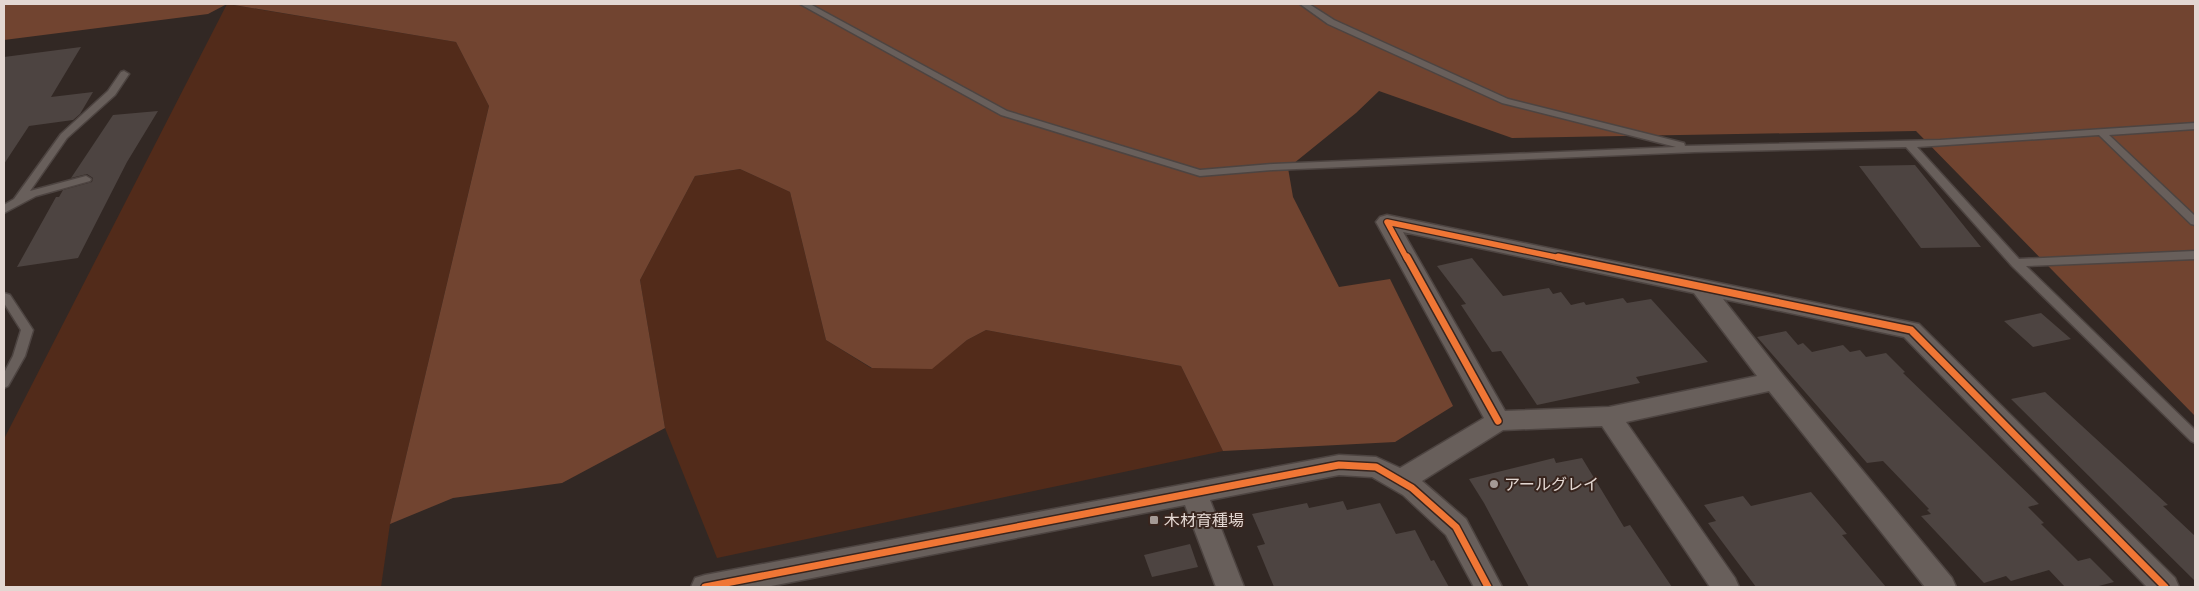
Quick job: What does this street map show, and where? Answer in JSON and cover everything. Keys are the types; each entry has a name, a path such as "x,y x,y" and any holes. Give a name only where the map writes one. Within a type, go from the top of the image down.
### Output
{"street":[{"path":"1498,422 1387,222 1911,330 2165,587"},
{"path":"1701,286 1774,381 1942,587"},
{"path":"1400,481 1498,422 1608,416 1774,381"},
{"path":"1608,416 1725,587"},
{"path":"705,587 1339,465 1376,467 1412,488 1456,527 1488,587"},
{"path":"1194,493 1230,587"}],"lane":[{"path":"804,4 1004,113 1200,173 1283,166 1695,149 1908,144 2195,126"},
{"path":"1304,4 1331,22 1505,101 1695,149"},
{"path":"19,199 64,136 95,110 112,92 124,74"},
{"path":"2101,132 2195,222"},
{"path":"1908,144 2016,263 2195,438"},
{"path":"4,210 19,199 47,188 86,179"},
{"path":"2016,263 2195,255"},
{"path":"4,297 27,330 19,356 4,383"}],"shaded area":[{"path":"4,4 227,4 208,14 4,40"},
{"path":"227,4 456,42 489,106 390,524 381,587 4,587 4,439"},
{"path":"228,4 2195,4 2195,416 1916,131 1512,138 1379,91 1356,113 1288,168 1293,197 1339,287 1390,279 1453,406 1395,442 1223,451 1181,366 986,330 967,340 932,369 872,368 826,340 790,192 740,169 695,176 640,280 665,428 562,483 453,498 390,524 489,106 456,42"},
{"path":"740,169 790,192 826,340 871,368 932,368 967,340 986,330 1181,366 1223,451 717,558 665,428 640,280 695,176"}],"building":[{"path":"81,47 51,97 93,92 80,114 73,120 29,126 4,164 4,57"},
{"path":"158,111 127,162 78,258 17,267 56,197 59,197 63,190 92,182 93,178 87,174 71,178 113,115"},
{"path":"1915,165 1981,247 1921,248 1859,166"},
{"path":"1472,258 1503,296 1549,288 1553,294 1561,292 1571,305 1584,302 1586,305 1623,298 1627,303 1651,299 1708,362 1636,377 1640,383 1537,405 1501,351 1492,352 1461,305 1466,304 1437,266"},
{"path":"2041,313 2071,339 2033,347 2004,321"},
{"path":"1786,331 1798,345 1803,343 1812,352 1843,345 1850,352 1860,350 1866,357 1886,353 1905,372 1903,373 2039,504 2028,507 2044,523 2041,524 2078,561 2090,558 2114,582 2095,587 2065,587 2049,570 2011,581 2006,576 1984,583 1921,516 1931,514 1927,510 1929,509 1883,461 1867,463 1757,337"},
{"path":"2045,392 2168,505 2163,506 2195,536 2195,581 2011,399"},
{"path":"1554,458 1556,463 1582,458 1624,527 1630,525 1672,587 1529,587 1469,479"},
{"path":"1811,492 1847,534 1842,535 1886,587 1756,587 1708,523 1716,521 1704,505 1743,496 1751,506"},
{"path":"1343,501 1347,510 1380,503 1396,534 1415,530 1431,561 1434,560 1449,587 1274,587 1257,546 1265,544 1252,514 1307,503 1309,508"},
{"path":"1190,544 1198,567 1152,577 1144,555"}],"cycle path":[{"path":"1498,421 1387,222 1911,330 2165,587"},
{"path":"705,587 1339,465 1376,467 1412,488 1456,527 1488,587"}],"place":[{"name":"アールグレイ","path":"1494,484"},
{"name":"木材育種場","path":"1154,520"}]}
